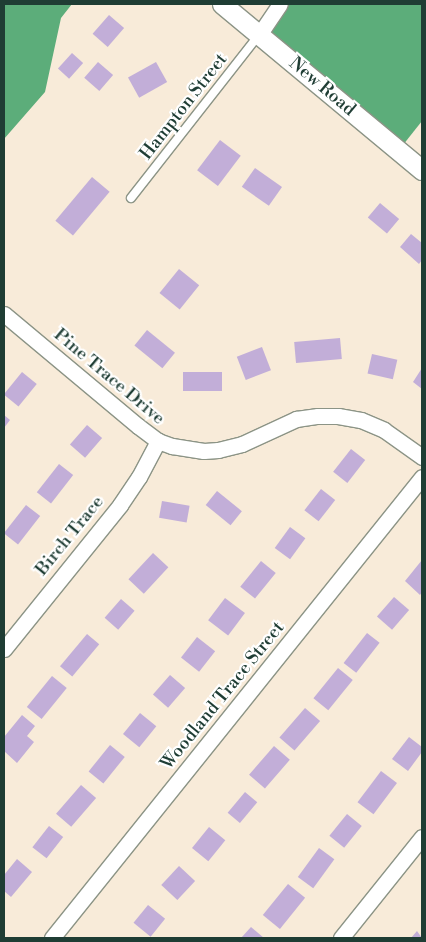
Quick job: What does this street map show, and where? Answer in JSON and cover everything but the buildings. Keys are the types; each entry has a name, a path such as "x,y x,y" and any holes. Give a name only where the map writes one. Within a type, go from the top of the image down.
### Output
{"street":[{"name":"New Road","path":"222,4 422,170"},
{"path":"259,35 280,4"},
{"name":"Pine Trace Drive","path":"4,314 158,441 187,449 218,450 242,444 296,419 338,416 361,420 384,430 422,457"},
{"name":"Birch Trace","path":"4,649 120,505 139,477 158,441"},
{"name":"Woodland Trace Street","path":"52,938 422,477"},
{"path":"341,938 422,837"}],"lane":[{"name":"Hampton Street","path":"131,198 259,35"}],"green space":[{"path":"4,4 72,4 61,18 45,92 4,139"},
{"path":"280,4 422,4 422,121 399,150 259,35"}]}
